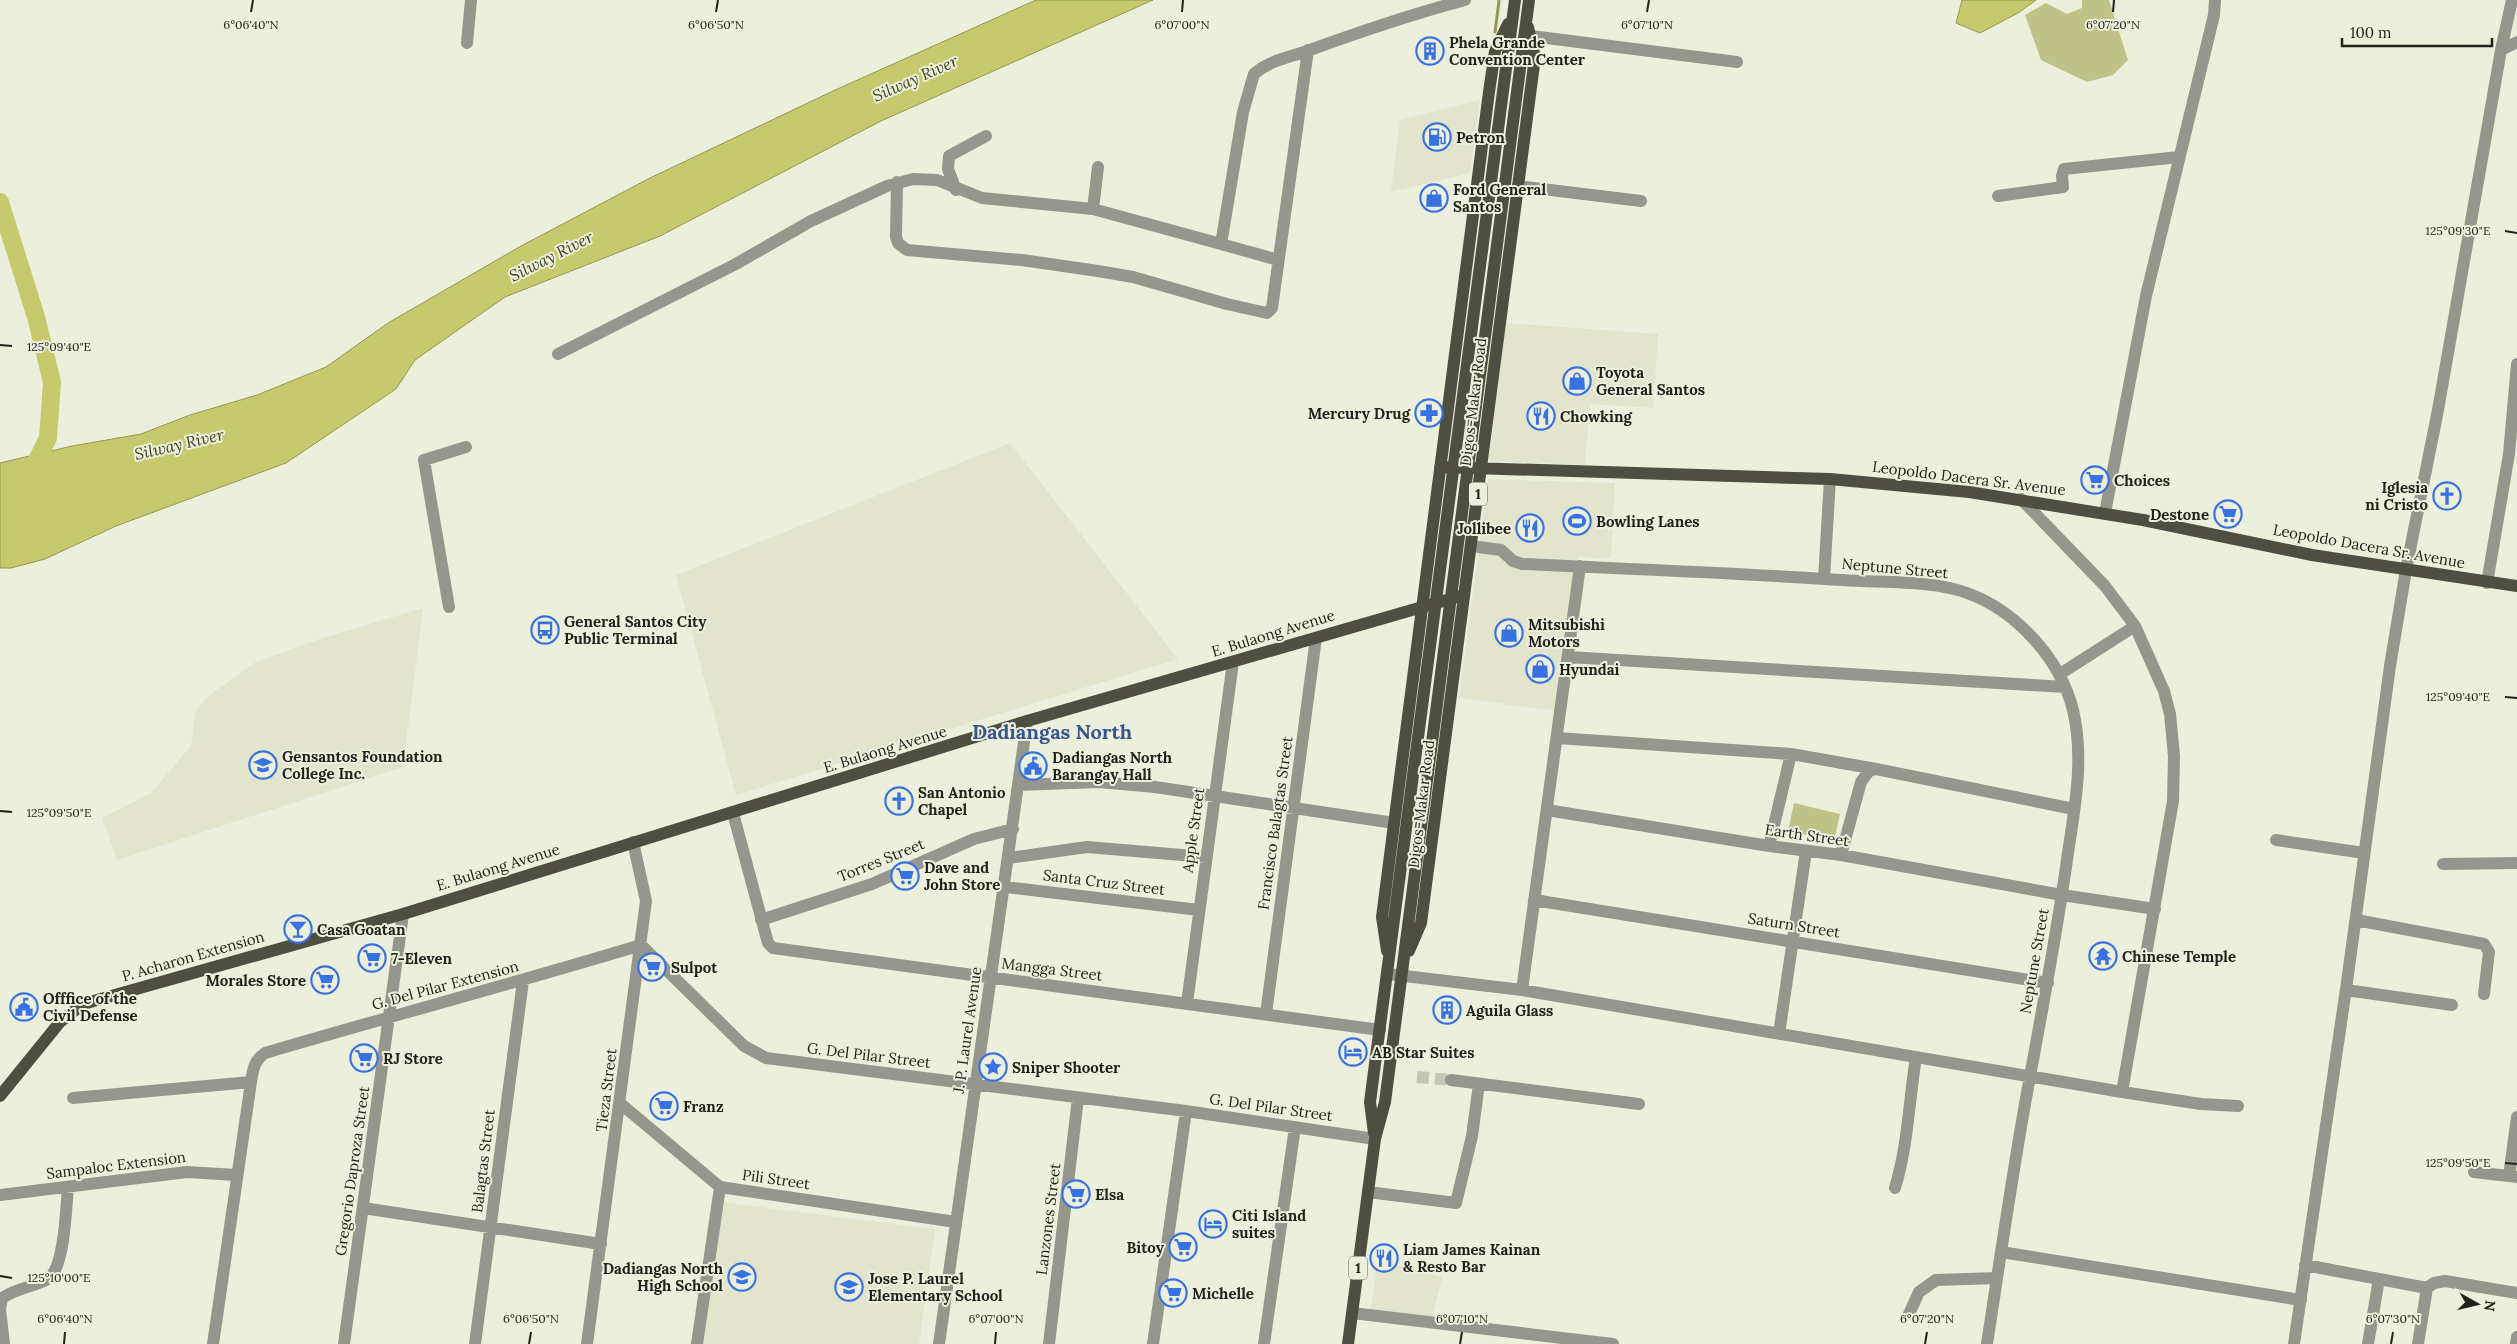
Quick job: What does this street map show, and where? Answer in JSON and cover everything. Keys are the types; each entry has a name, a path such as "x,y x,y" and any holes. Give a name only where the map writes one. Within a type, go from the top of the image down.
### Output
{"main road":[{"name":"Digos-Makar Road","path":"1375,1139 1370,1102 1515,0"},
{"name":"Digos-Makar Road","path":"1348,1344 1375,1139 1385,1102 1529,0"},
{"name":"Digos-Makar Road","path":"1388,970 1382,918 1422,605 1495,51 1512,15"},
{"name":"Digos-Makar Road","path":"1402,972 1421,923 1535,57 1526,17"},
{"name":"Leopoldo Dacera Sr. Avenue","path":"1440,467 1830,479 1912,486 2022,499 2105,513 2294,552 2487,583 2517,586"},
{"name":"E. Bulaong Avenue","path":"403,914 1026,721 1464,594"},
{"name":"P. Acharon Extension","path":"0,1096 60,1022 83,1004 403,914"}],"street":[{"path":"467,43 471,0"},
{"path":"1221,244 1250,81 1254,74 1271,63 1308,50 1403,17 1465,0"},
{"path":"2105,513 2146,296 2214,15 2215,0"},
{"path":"2294,1344 2406,570 2438,410 2501,50 2512,0"},
{"path":"1531,36 1737,62"},
{"path":"2501,50 2517,42"},
{"path":"897,182 896,237 901,247 915,252 1022,260 1107,272 1133,277 1263,314 1272,308 1308,50"},
{"path":"956,190 948,169 949,156 986,136"},
{"path":"1998,196 2063,187 2062,176 2064,169 2180,157"},
{"path":"1093,209 1098,167"},
{"path":"558,354 734,265 811,221 897,182 926,178 982,198 1093,209 1278,260"},
{"path":"1518,186 1641,201"},
{"path":"2487,583 2508,454 2517,364"},
{"path":"449,607 424,460 466,447"},
{"path":"1824,579 1830,479"},
{"path":"2022,499 2105,586 2126,612 2135,626 2164,691 2170,714 2174,756 2174,801 2122,1092"},
{"name":"Neptune Street","path":"1471,546 1501,550 1513,561 1522,564 1824,579 1937,587 1968,593 1999,609 2018,624 2045,652 2060,674 2078,737 2079,762 2074,809 2048,983 2030,1076 1987,1344"},
{"path":"1522,990 1580,566"},
{"path":"2060,674 2135,626"},
{"name":"Francisco Balagtas Street","path":"1266,1014 1316,638"},
{"path":"1568,657 2065,687"},
{"name":"Apple Street","path":"1187,1003 1233,662"},
{"name":"J. P. Laurel Avenue","path":"939,1344 1005,887 1026,721"},
{"path":"1557,738 1791,754 2074,809"},
{"path":"1769,846 1791,754"},
{"path":"1842,855 1861,782 1869,771 1876,769"},
{"path":"1019,785 1099,782 1155,787 1394,823"},
{"name":"Earth Street","path":"1547,810 1806,852 1842,855 2062,895 2155,909"},
{"name":"Mangga Street","path":"733,813 761,920 768,943 773,948 1380,1030"},
{"name":"Torres Street","path":"761,920 872,884 974,839 1013,829"},
{"path":"2276,840 2364,853"},
{"name":"Tieza Street","path":"587,1344 621,1104 646,901 633,842"},
{"path":"1009,858 1086,847 1206,858"},
{"path":"1779,1034 1806,852"},
{"path":"2443,864 2517,863"},
{"name":"Santa Cruz Street","path":"1005,887 1199,910"},
{"name":"Saturn Street","path":"1534,900 2048,983"},
{"name":"Gregorio Daproza Street","path":"344,1344 403,914"},
{"path":"2356,920 2484,944 2489,952 2484,994"},
{"name":"G. Del Pilar Extension","path":"251,1082 254,1064 265,1053 390,1016 522,981 640,945"},
{"name":"G. Del Pilar Street","path":"640,945 744,1046 759,1056 1186,1111 1375,1139"},
{"path":"1388,970 1522,990 2122,1092 2201,1104 2238,1106"},
{"name":"Balagtas Street","path":"475,1344 522,981"},
{"path":"2346,990 2452,1005"},
{"path":"1895,1188 1902,1165 1909,1125 1916,1056"},
{"path":"1451,1080 1639,1104"},
{"path":"73,1098 251,1082 213,1344"},
{"path":"1368,1192 1456,1203 1472,1136 1479,1084"},
{"name":"Lanzones Street","path":"1049,1344 1078,1098"},
{"name":"Pili Street","path":"621,1104 720,1187 956,1222"},
{"path":"1153,1344 1186,1111"},
{"path":"2474,1172 2513,1176 2517,1117"},
{"path":"1264,1344 1295,1127"},
{"name":"Sampaloc Extension","path":"0,1195 187,1172 236,1175"},
{"path":"4,1344 0,1309 2,1298 12,1291 36,1285 51,1277 57,1270 62,1245 68,1187"},
{"path":"697,1344 720,1187"},
{"path":"363,1208 601,1244"},
{"path":"2001,1252 2301,1300"},
{"path":"2306,1264 2427,1288"},
{"path":"1909,1314 1920,1292 1936,1280 1997,1278"},
{"path":"2368,1344 2379,1279"},
{"path":"2418,1344 2427,1288 2434,1283 2445,1282 2517,1293"},
{"path":"1352,1313 1613,1344"},
{"path":"2516,1344 2517,1337"}],"shaded area":[{"path":"2082,0 2109,0 2128,60 2113,75 2087,82 2041,60 2025,15 2046,3 2067,14 2082,8"},
{"path":"1480,100 1470,173 1391,192 1400,120"},
{"name":"Toyota General Santos","path":"1506,323 1658,334 1653,408 1590,404 1585,465 1489,461"},
{"path":"1010,443 1178,659 736,795 676,575"},
{"path":"1488,479 1615,483 1611,559 1578,557 1557,711 1459,698"},
{"name":"Gensantos Foundation College Inc.","path":"423,608 403,767 117,860 102,818 151,793 191,746 196,710 207,697 256,662 320,639"},
{"path":"1794,803 1840,814 1834,841 1788,831"},
{"name":"Jose P. Laurel Elementary School","path":"720,1202 935,1229 919,1344 702,1344"},
{"path":"1378,1260 1442,1277 1431,1323 1370,1313"}],"water":[{"name":"Silway River","path":"1036,0 1153,0 881,121 660,236 505,297 415,360 396,389 286,463 116,526 45,559 11,568 0,568 0,463 72,446 141,434 190,415 257,395 326,367 388,323 521,246 650,178 833,91"},
{"path":"1962,0 2036,0 2018,13 1980,33 1956,23"}],"waterway":[{"path":"1495,32 1499,1"},
{"path":"0,202 36,317 52,382 48,438 30,474"}],"tunnel":[{"path":"1417,1077 1451,1080"}],"place":[{"name":"Phela Grande Convention Center","path":"1430,51"},
{"name":"Petron","path":"1437,137"},
{"name":"Ford General Santos","path":"1434,198"},
{"name":"Toyota General Santos","path":"1577,381"},
{"name":"Mercury Drug","path":"1429,413"},
{"name":"Chowking","path":"1541,416"},
{"name":"Choices","path":"2095,480"},
{"name":"Iglesia ni Cristo","path":"2447,496"},
{"name":"Destone","path":"2228,514"},
{"name":"Bowling Lanes","path":"1577,521"},
{"name":"Jollibee","path":"1530,528"},
{"name":"General Santos City Public Terminal","path":"545,630"},
{"name":"Mitsubishi Motors","path":"1509,633"},
{"name":"Hyundai","path":"1540,669"},
{"name":"Gensantos Foundation College Inc.","path":"263,765"},
{"name":"Dadiangas North Barangay Hall","path":"1033,766"},
{"name":"San Antonio Chapel","path":"899,801"},
{"name":"Dave and John Store","path":"905,876"},
{"name":"Casa Goatan","path":"298,929"},
{"name":"Chinese Temple","path":"2103,956"},
{"name":"7-Eleven","path":"372,958"},
{"name":"Sulpot","path":"652,967"},
{"name":"Morales Store","path":"325,980"},
{"name":"Offfice of the Civil Defense","path":"24,1007"},
{"name":"Aguila Glass","path":"1447,1010"},
{"name":"AB Star Suites","path":"1353,1052"},
{"name":"RJ Store","path":"364,1058"},
{"name":"Sniper Shooter","path":"993,1067"},
{"name":"Franz","path":"664,1106"},
{"name":"Elsa","path":"1076,1194"},
{"name":"Citi Island suites","path":"1213,1224"},
{"name":"Bitoy","path":"1183,1247"},
{"name":"Liam James Kainan & Resto Bar","path":"1384,1258"},
{"name":"Dadiangas North High School","path":"742,1277"},
{"name":"Jose P. Laurel Elementary School","path":"849,1287"},
{"name":"Michelle","path":"1173,1293"}],"district":[{"name":"Dadiangas North","path":"1052,731"}]}
